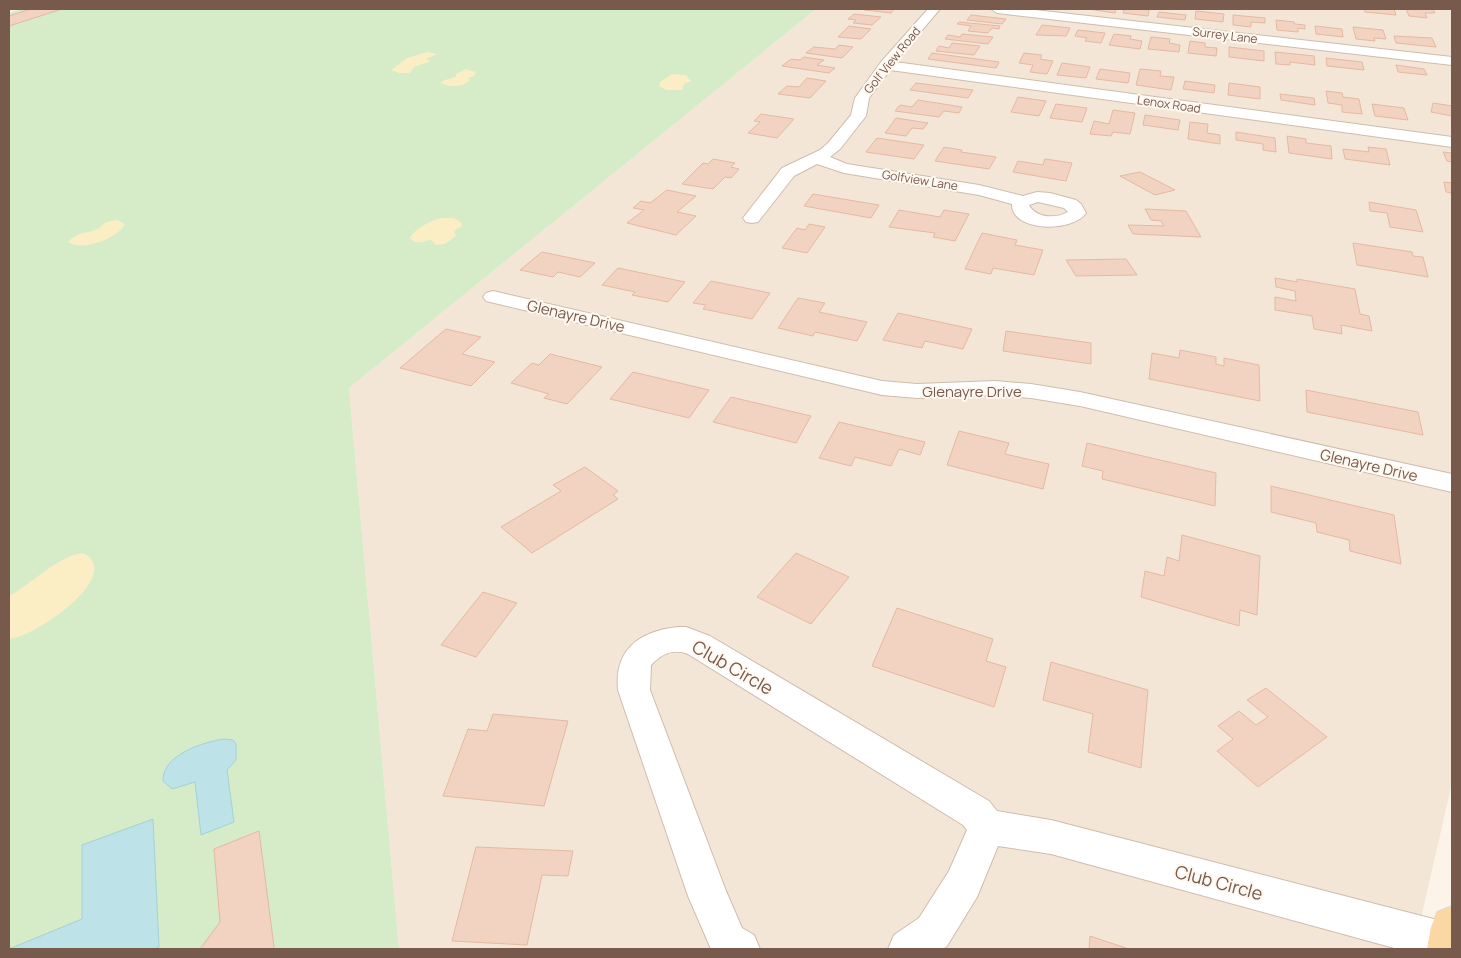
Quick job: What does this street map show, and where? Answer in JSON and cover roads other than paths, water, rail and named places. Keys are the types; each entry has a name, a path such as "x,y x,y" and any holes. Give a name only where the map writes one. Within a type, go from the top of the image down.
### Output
{"street":[{"name":"Golf View Road","path":"752,218 788,172 817,158 834,146 850,129 858,116 862,98 886,65 934,9"},
{"name":"Surrey Lane","path":"997,9 1452,61"},
{"name":"Lenox Road","path":"886,65 1452,142"},
{"name":"Golfview Lane","path":"817,158 844,168 979,190 1023,201"},
{"name":"Glenayre Drive","path":"493,297 882,388 917,391 995,388 1041,392 1080,399 1452,483"},
{"name":"Club Circle","path":"740,949 728,942 708,896 634,690 633,675 638,658 646,650 665,641 684,639 699,645 976,812 988,827 1051,837 1450,940"},
{"path":"908,949 933,932 963,884 988,827"}],"water":[{"path":"224,739 233,740 236,744 236,760 227,770 234,822 201,835 195,782 172,789 163,781 164,772 176,757 185,751 205,743"},
{"path":"153,819 159,947 153,949 9,949 82,919 82,845"}]}
